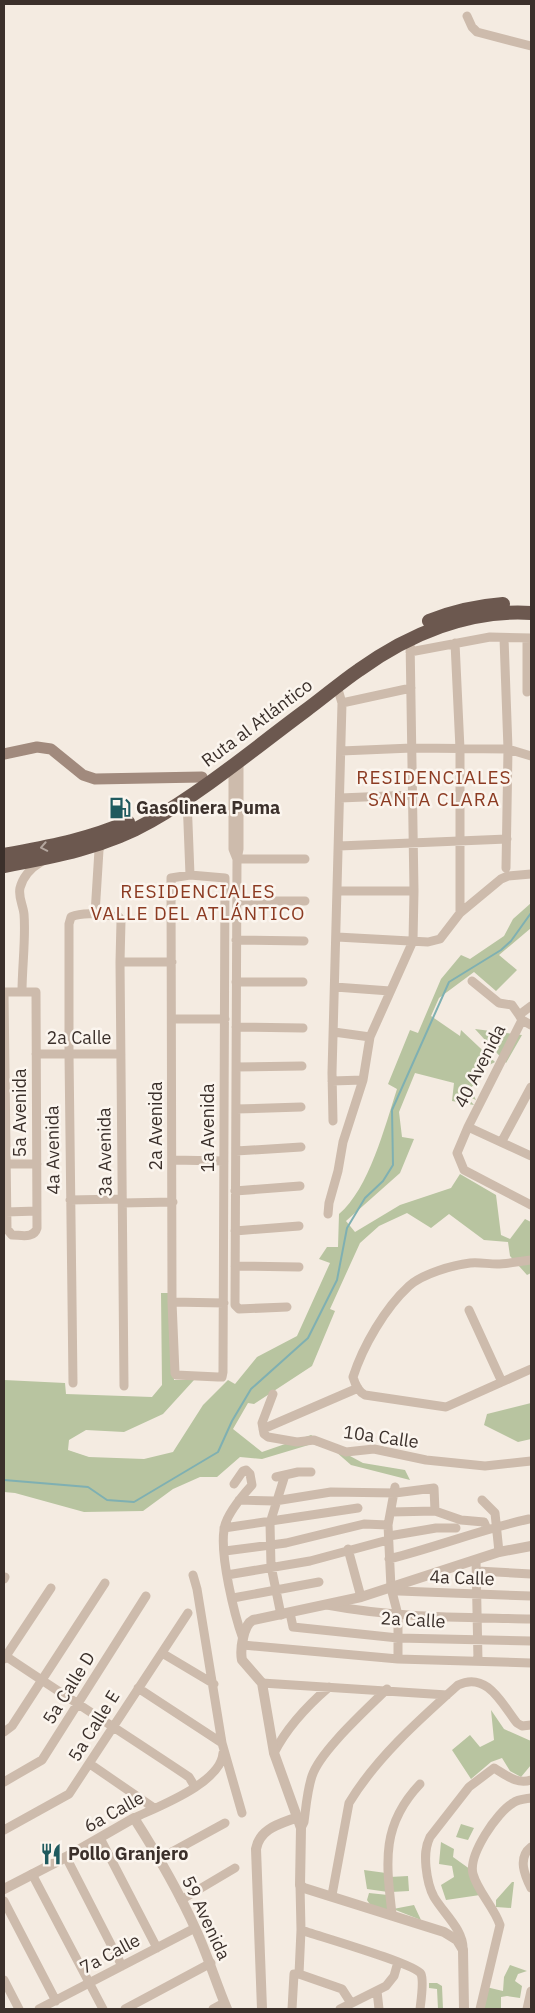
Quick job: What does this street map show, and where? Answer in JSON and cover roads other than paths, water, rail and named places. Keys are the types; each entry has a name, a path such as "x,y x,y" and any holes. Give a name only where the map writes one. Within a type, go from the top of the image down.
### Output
{"highway":[{"name":"Ruta al Atlántico","path":"4,855 68,843 111,830 163,803 202,777 378,646 406,629 452,612 485,606 531,604"},
{"name":"Ruta al Atlántico","path":"4,866 48,858 102,843 150,822 187,798 360,669 455,621 488,615 531,613"}],"main road":[{"path":"4,754 38,747 51,749 83,775 95,779 202,777"}],"street":[{"path":"467,16 472,27 477,32 531,46"},
{"path":"328,1214 343,1142 363,1080 370,1037 413,941 414,843 410,645 455,643 490,637 529,638 527,692"},
{"path":"504,638 508,749 506,868"},
{"path":"455,643 460,749 460,913"},
{"path":"333,1120 332,1081 342,703 337,686"},
{"path":"342,703 411,688"},
{"path":"341,751 412,748 508,749 531,756"},
{"path":"236,762 233,849 237,859 235,1305 237,1308 288,1307"},
{"path":"340,798 413,795"},
{"path":"187,798 190,875"},
{"path":"339,846 507,839"},
{"path":"95,914 99,850 102,843"},
{"path":"37,1212 6,1212 4,992 22,992 24,915 19,893 20,886 26,874 33,867 48,858"},
{"path":"237,859 306,859"},
{"path":"337,937 428,942 440,939 460,913 501,879 508,876 529,874"},
{"name":"2a Avenida","path":"190,875 171,878 172,1302 176,1374 222,1377"},
{"name":"1a Avenida","path":"190,875 225,878 224,1303 222,1377"},
{"path":"338,892 414,891"},
{"path":"237,901 305,901"},
{"name":"4a Avenida","path":"73,1383 68,1054 69,924 71,917 77,914 95,914"},
{"name":"3a Avenida","path":"95,914 119,917 121,921 124,1386"},
{"path":"236,940 304,941"},
{"path":"120,962 172,962"},
{"path":"472,981 499,1003 512,1004 520,1018 531,1025"},
{"path":"236,982 303,982"},
{"path":"335,987 390,990"},
{"name":"5a Avenida","path":"6,1212 9,1233 12,1236 32,1236 36,1233 36,992 22,992"},
{"path":"520,1018 531,1006"},
{"name":"40 Avenida","path":"520,1018 466,1130 457,1153 459,1162 464,1170 531,1204"},
{"path":"172,1019 225,1019"},
{"path":"236,1027 303,1028"},
{"path":"334,1032 370,1037"},
{"name":"2a Calle","path":"36,1054 121,1054"},
{"path":"236,1067 302,1066"},
{"path":"332,1081 363,1080"},
{"path":"502,1141 531,1087"},
{"path":"236,1109 301,1107"},
{"path":"466,1130 502,1141 531,1156"},
{"path":"236,1151 301,1147"},
{"path":"172,1160 224,1161"},
{"path":"6,1164 37,1164"},
{"path":"236,1191 300,1186"},
{"path":"70,1200 173,1202"},
{"path":"235,1231 299,1226"},
{"path":"531,1260 496,1264 471,1263 459,1265 434,1273 410,1284 393,1304 365,1344 353,1377 362,1394 446,1407 531,1369"},
{"path":"235,1266 299,1267"},
{"path":"172,1302 224,1303"},
{"path":"469,1310 502,1382"},
{"path":"273,1394 262,1423 263,1429 358,1388"},
{"name":"10a Calle","path":"263,1429 264,1434 268,1437 298,1442 314,1440 346,1452 374,1450 426,1460 485,1466 531,1461"},
{"path":"234,1484 243,1471 246,1470 250,1474 252,1485 239,1500 224,1528 227,1575 243,1643"},
{"path":"285,1614 275,1590 271,1566 269,1545 270,1522 280,1476 298,1472 311,1472"},
{"path":"239,1500 275,1501 331,1492 435,1489 435,1511"},
{"path":"395,1490 388,1525 391,1588 398,1615 398,1659"},
{"path":"482,1500 495,1513 499,1552"},
{"path":"224,1528 358,1508"},
{"path":"391,1512 435,1511 461,1520 484,1522 487,1529"},
{"path":"389,1559 425,1550 497,1526 530,1519"},
{"path":"224,1551 308,1538 364,1524 388,1525"},
{"path":"227,1575 271,1566 310,1561 389,1538 436,1528 456,1528"},
{"path":"298,1974 301,1930 300,1828 298,1817 274,1753 262,1683 244,1664 241,1656 247,1625 250,1621 361,1597 499,1552 531,1546"},
{"path":"348,1549 361,1597"},
{"path":"476,1560 478,1571 478,1661"},
{"path":"478,1571 531,1574"},
{"name":"6a Calle","path":"193,1575 214,1684 223,1746 242,1814"},
{"path":"233,1598 319,1582"},
{"path":"4,1732 12,1726 105,1583"},
{"path":"51,1588 4,1657 189,1777 195,1787"},
{"name":"4a Calle","path":"391,1588 399,1591 531,1596"},
{"name":"5a Calle D","path":"4,1782 42,1760 146,1596"},
{"path":"327,1605 359,1611 425,1617 531,1619"},
{"name":"5a Calle E","path":"4,1830 69,1794 188,1613"},
{"name":"2a Calle","path":"285,1614 293,1626 398,1638 531,1641"},
{"path":"243,1643 398,1659 531,1663"},
{"path":"162,1653 214,1684"},
{"path":"332,1895 349,1803 356,1790 399,1741 458,1685 468,1680 485,1684 492,1689 517,1723 522,1726 531,1725"},
{"path":"262,1683 447,1695"},
{"path":"274,1753 290,1727 313,1701 329,1687"},
{"path":"138,1688 223,1746"},
{"path":"300,1828 304,1822 312,1775 324,1756 344,1733 387,1690"},
{"name":"6a Calle","path":"4,1888 66,1857 134,1818 195,1787 217,1770 221,1764 223,1746"},
{"path":"90,1764 154,1808"},
{"path":"464,2009 463,1938 440,1907 432,1891 427,1872 426,1844 469,1787 494,1768 509,1778 521,1781 531,1780"},
{"path":"392,1914 387,1862 390,1839 397,1814 409,1795 420,1784"},
{"path":"480,2009 500,1925 474,1877 472,1866 492,1821 514,1801 531,1798"},
{"path":"262,2009 256,1849 260,1838 266,1831 298,1817"},
{"name":"59 Avenida","path":"134,1818 159,1859 196,1928 211,1963 225,2006"},
{"path":"159,1859 225,1823"},
{"path":"100,1838 157,1948"},
{"path":"531,1847 527,1850 523,1869 528,1877 531,1888"},
{"path":"66,1857 122,1966"},
{"path":"181,1900 235,1868"},
{"path":"32,1874 103,2009"},
{"path":"300,1885 449,1934 460,1944 463,1950"},
{"path":"4,1901 56,2001"},
{"name":"7a Calle","path":"40,2009 196,1928"},
{"path":"301,1930 398,1962 420,1973 420,2009"},
{"path":"340,2009 353,2005 386,1986 392,1981 398,1962"},
{"path":"125,2009 211,1963"},
{"path":"292,2009 293,1976 298,1974 342,1989 353,2005"},
{"path":"4,1980 19,2009"},
{"path":"527,2009 531,1990"},
{"path":"377,1991 379,2009"},
{"path":"213,2009 225,2006"}],"waterway":[{"path":"4,1480 88,1487 107,1500 134,1502 218,1452 232,1421 251,1389 308,1338 337,1280 347,1228 365,1198 383,1181 393,1165 392,1110 449,982 501,950 511,941 531,913"}],"place":[{"name":"Gasolinera Puma","path":"120,808"},
{"name":"Pollo Granjero","path":"51,1854"}],"district":[{"name":"RESIDENCIALES SANTA CLARA","path":"434,788"},
{"name":"RESIDENCIALES VALLE DEL ATLÁNTICO","path":"198,902"}]}
